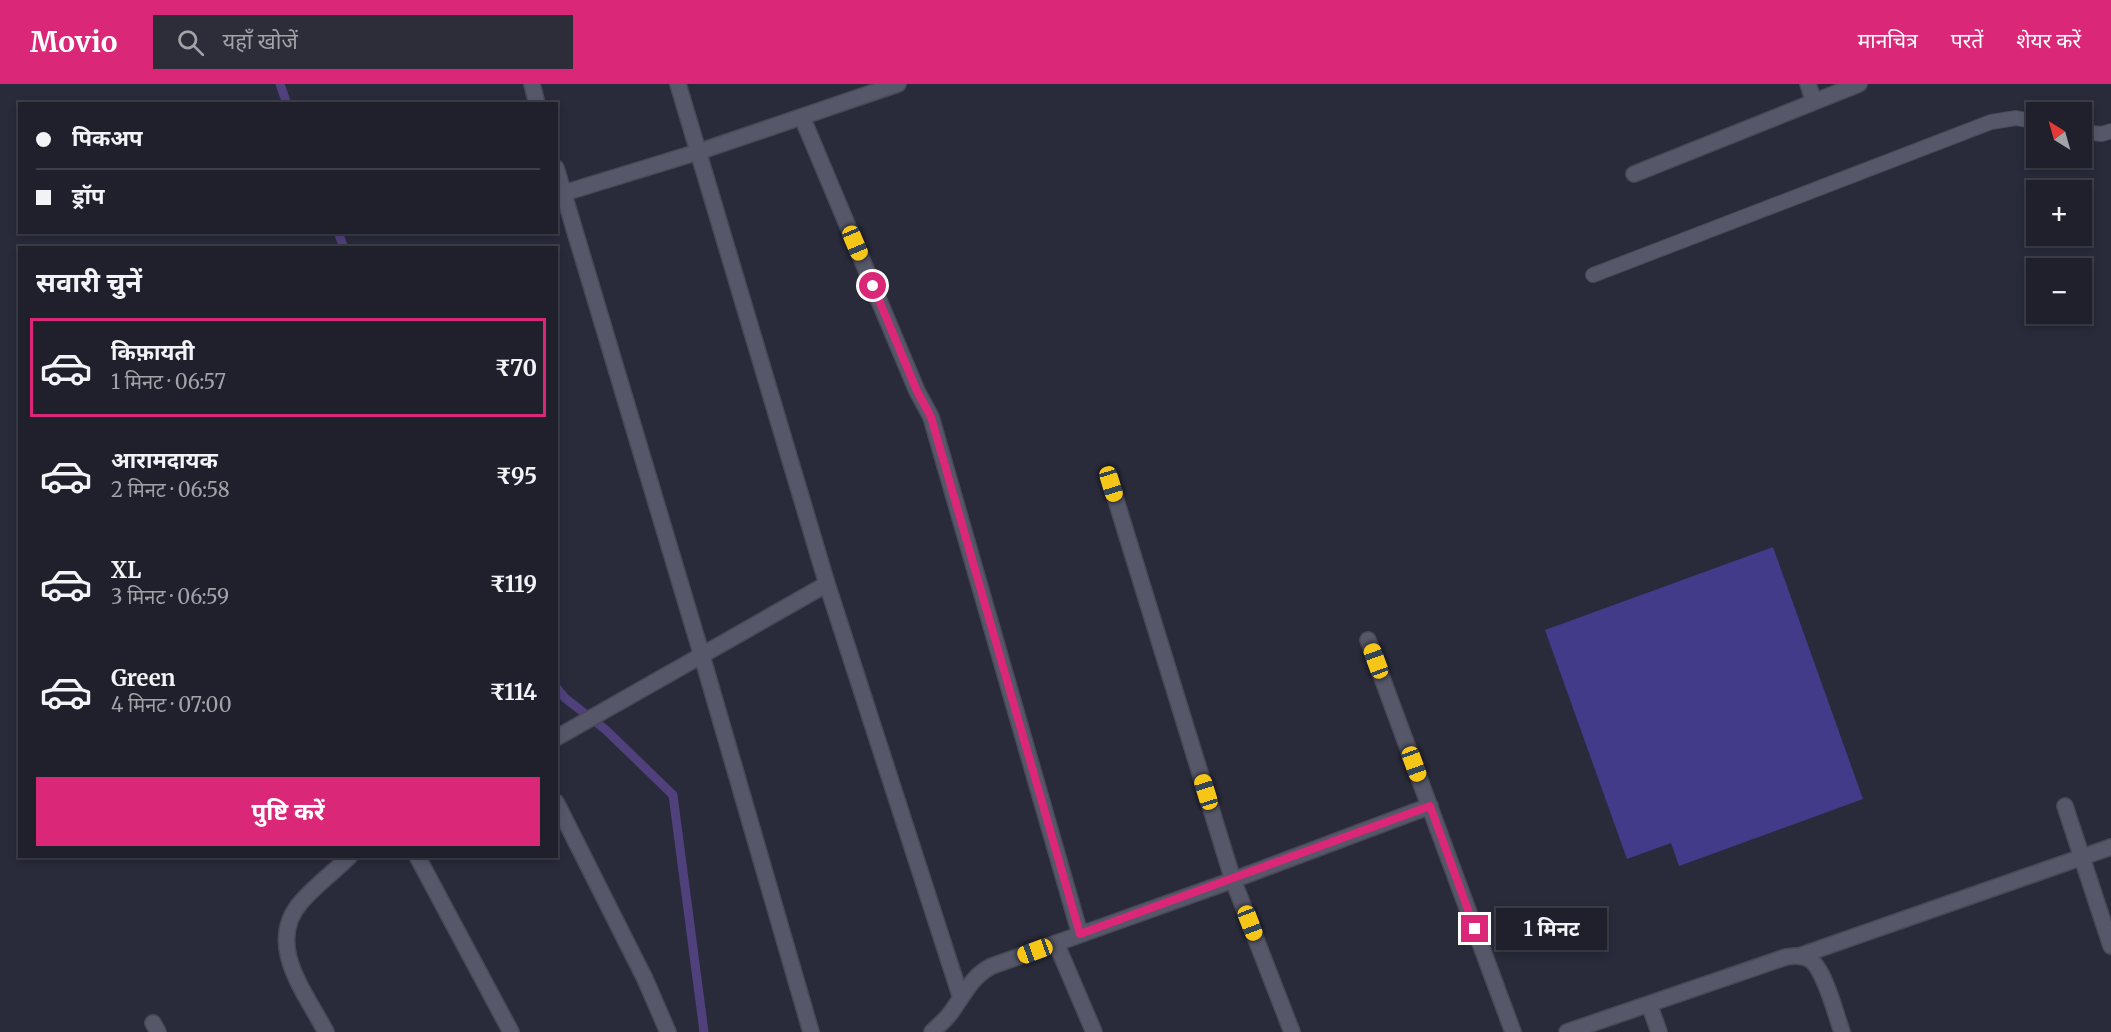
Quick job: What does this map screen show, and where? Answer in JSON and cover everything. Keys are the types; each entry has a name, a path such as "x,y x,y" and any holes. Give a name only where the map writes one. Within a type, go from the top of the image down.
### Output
{"street":[{"path":"532,84 536,102"},
{"path":"678,84 827,584 960,998"},
{"path":"1808,84 1814,102"},
{"path":"1634,174 1859,84"},
{"path":"564,193 698,152 890,85"},
{"path":"802,117 917,391 931,417 1080,934"},
{"path":"558,174 708,676 811,1032"},
{"path":"1111,484 1233,880 1292,1032"},
{"path":"558,737 618,705 827,584"},
{"path":"1368,640 1513,1032"},
{"path":"558,806 648,985 668,1032"},
{"path":"932,1032 948,1016 983,970 1430,806"},
{"path":"2065,806 2111,946"},
{"path":"1566,1032 1786,957 1799,956 2111,847"},
{"path":"326,1032 290,965 285,942 289,920 302,901 348,858"},
{"path":"418,858 511,1032"},
{"path":"1056,943 1094,1032"},
{"path":"1799,956 1811,960 1820,969 1842,1032"},
{"path":"1649,1004 1659,1032"}],"lane":[{"path":"1593,275 1980,125 2016,118 2026,120"},
{"path":"2092,133 2102,134 2111,131"}],"building":[{"path":"1773,547 1863,799 1679,866 1671,843 1627,859 1545,630"}],"waterway":[{"path":"280,84 286,102"},
{"path":"339,234 343,246"},
{"path":"558,689 565,698 606,730 673,795 704,1032"}],"route":[{"path":"873,286 917,391 931,417 1080,934 1233,880 1430,806 1475,929"}]}
